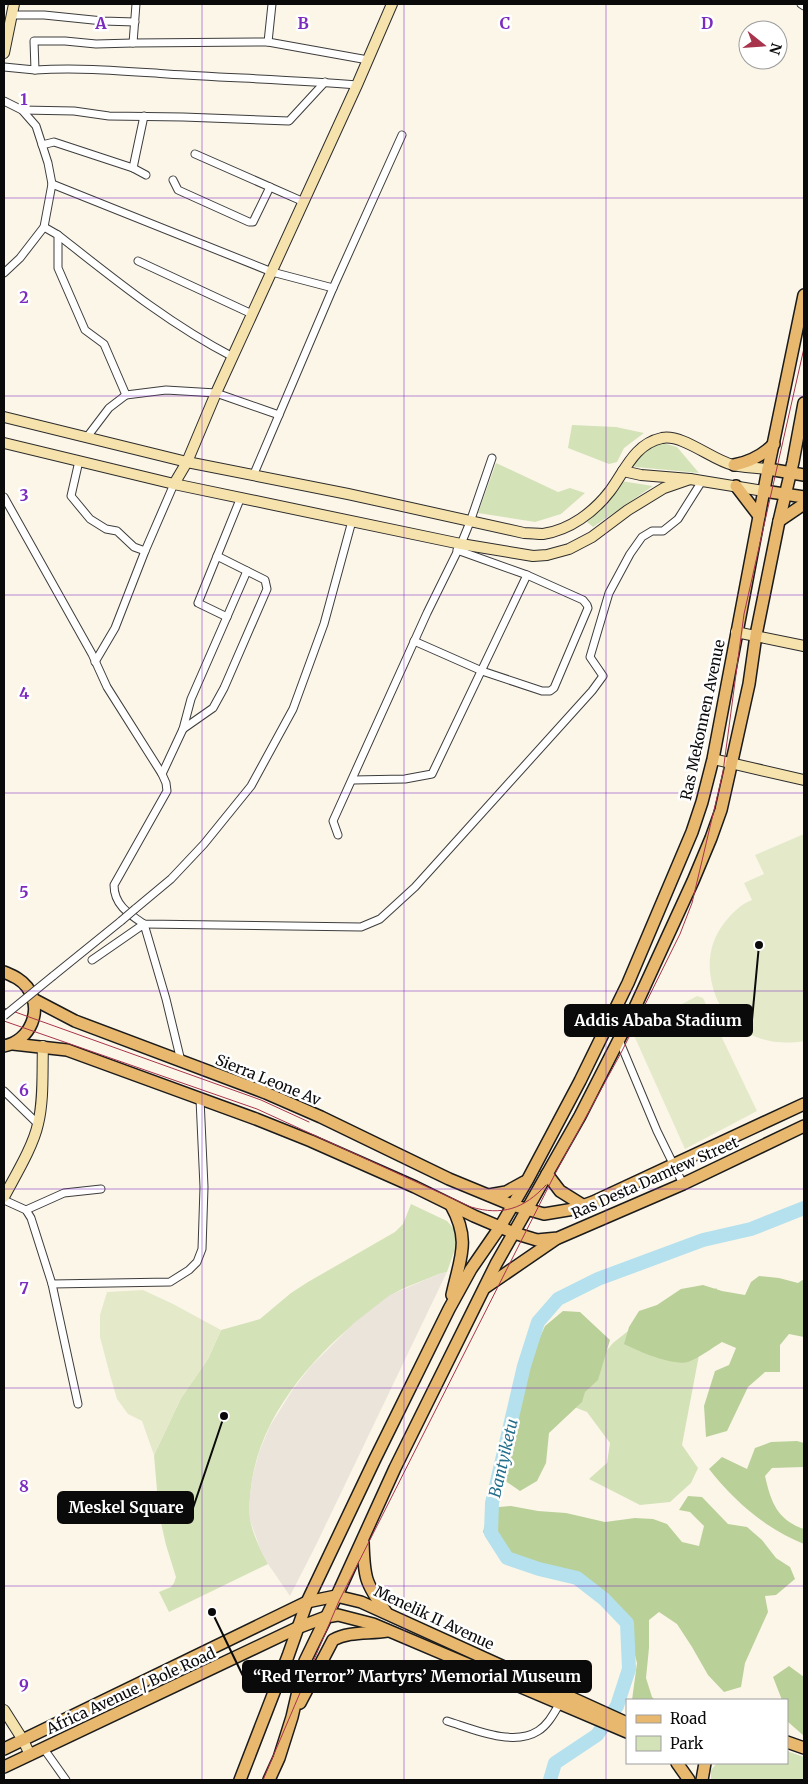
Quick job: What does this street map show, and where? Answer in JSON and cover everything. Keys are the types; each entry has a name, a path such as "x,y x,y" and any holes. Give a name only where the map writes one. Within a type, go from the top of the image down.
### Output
{"main road":[{"path":"4,53 14,4"},
{"path":"174,484 187,462 216,393 357,85 392,4"},
{"name":"Ras Mekonnen Avenue","path":"449,1309 475,1263 500,1227 528,1179 580,1081 640,957 692,832 713,759 736,632 804,294"},
{"path":"269,1780 279,1758 292,1717 305,1661 395,1468 485,1288 580,1116 619,1040 660,956 704,856 721,810 732,763 756,635 804,403"},
{"path":"4,417 187,462 348,494 524,533 543,534 563,529 591,511 609,492 632,456 646,444 664,438 681,441 734,465 804,475"},
{"path":"4,443 174,484 352,521 459,547 521,555 547,555 568,549 592,537 628,510 664,488 690,479"},
{"path":"734,465 746,463 766,452 774,444"},
{"path":"794,454 804,464"},
{"path":"623,471 641,476 690,479 804,497"},
{"path":"736,486 759,516"},
{"path":"779,521 804,504"},
{"path":"736,632 804,646"},
{"path":"713,759 804,780"},
{"path":"4,972 17,977 27,987 33,999 35,1013 31,1026 24,1037 8,1045"},
{"name":"Sierra Leone Av","path":"33,999 75,1021 266,1093 321,1117 449,1179 512,1205"},
{"name":"Ras Desta Damtew Street","path":"8,1045 43,1046 68,1050 312,1141 500,1227 537,1240 558,1238 683,1184 804,1126"},
{"path":"4,1199 35,1135 38,1124 42,1101 43,1046"},
{"name":"Ras Desta Damtew Street","path":"512,1205 544,1214 584,1206 804,1104"},
{"path":"547,1174 560,1191 584,1206"},
{"path":"489,1195 506,1192 528,1179"},
{"path":"240,1780 307,1602 449,1309 463,1248 461,1226 451,1205"},
{"path":"485,1288 558,1238"},
{"path":"363,1536 366,1581 387,1614"},
{"name":"Africa Avenue / Bole Road","path":"4,1749 307,1602 336,1596"},
{"name":"Menelik II Avenue","path":"336,1596 361,1602 387,1614 626,1732"},
{"name":"Menelik II Avenue","path":"326,1617 338,1615 373,1624 566,1702 626,1723"},
{"name":"Africa Avenue / Bole Road","path":"4,1767 297,1628 326,1617"},
{"path":"292,1717 332,1640 361,1633 387,1631"},
{"path":"155,1677 162,1693"},
{"path":"4,1710 30,1755"},
{"path":"788,1742 804,1748"},
{"path":"678,1764 689,1780"},
{"path":"702,1780 705,1764"}],"street":[{"path":"133,43 136,4"},
{"path":"268,42 272,4"},
{"path":"12,15 44,15 135,22"},
{"path":"35,70 34,41 96,44 268,42 368,60"},
{"path":"4,67 35,70 58,68 105,70 357,85"},
{"path":"22,110 74,111 109,116 289,122 325,82"},
{"path":"4,101 22,110 36,126 48,162 52,184 44,227 20,258 4,273"},
{"path":"133,168 144,116"},
{"path":"253,476 333,288 402,135"},
{"path":"42,145 54,142 133,168 146,176"},
{"path":"195,154 304,202"},
{"path":"173,180 178,190 248,222 253,222 270,186"},
{"path":"52,184 272,272 333,288"},
{"path":"44,227 58,235 136,297 208,344 233,357"},
{"path":"58,235 58,268 85,330 104,344 126,395"},
{"path":"138,261 252,314"},
{"path":"87,437 108,408 126,395 166,390 216,393 279,415"},
{"path":"338,835 334,821 414,641 470,522 492,458"},
{"path":"79,461 71,496 90,519 106,529 117,531 134,547 145,551"},
{"path":"4,497 96,662 107,687 166,783 167,791 114,885 114,895 118,902 129,915 144,924 361,927 380,919 415,887 592,691 603,676 590,657 609,593 642,537 652,531 663,531 678,519 702,481"},
{"path":"96,662 115,628 174,484"},
{"path":"227,617 198,603 241,498"},
{"path":"4,1016 171,880 251,786 293,709 324,624 352,521"},
{"path":"414,641 482,671 542,692 550,691 554,688 588,608 588,604 527,575 459,547"},
{"path":"183,729 213,708 224,688 267,589 265,580 217,556"},
{"path":"162,774 183,729 191,699 247,571"},
{"path":"352,780 405,779 432,774 527,575"},
{"path":"92,960 144,924"},
{"path":"144,924 166,999 181,1061"},
{"path":"619,1040 683,1184"},
{"path":"4,1091 38,1124"},
{"path":"52,1284 170,1282 198,1262 202,1249 204,1187 200,1099"},
{"path":"26,1210 64,1193 101,1188"},
{"path":"4,1199 26,1210 31,1218 52,1284 78,1404"},
{"path":"447,1721 488,1734 522,1738 540,1731 566,1702"},
{"path":"44,1749 66,1780"}],"green space":[{"path":"572,425 616,427 644,433 624,448 617,462 609,464 568,448"},
{"path":"663,443 677,447 699,473 630,465 647,449"},
{"path":"496,463 558,492 570,488 585,493 561,514 535,522 478,513"},
{"path":"621,481 653,486 593,527 586,521"},
{"path":"804,834 804,1041 787,1043 757,1037 744,1031 732,1021 723,1010 715,995 711,979 710,956 717,935 725,922 737,909 752,900 744,883 764,874 755,855"},
{"path":"697,996 703,998 757,1111 685,1149 632,1031"},
{"path":"411,1204 447,1221 455,1230 457,1243 447,1272 396,1292 348,1329 310,1367 292,1389 277,1412 265,1436 256,1461 250,1503 250,1518 253,1530 268,1564 169,1612 159,1592 171,1587 176,1577 159,1514 154,1455 181,1398 208,1359 221,1330 260,1319 291,1293 308,1282 395,1232 403,1224"},
{"path":"759,1276 779,1278 798,1283 804,1279 804,1337 789,1334 780,1345 780,1372 765,1372 748,1387 727,1431 706,1437 704,1406 715,1371 729,1365 736,1348 722,1342 688,1362 673,1362 655,1357 624,1344 629,1327 639,1311 657,1305 681,1289 703,1285 745,1295 751,1282"},
{"path":"717,1288 708,1350 699,1355 682,1445 698,1468 691,1483 670,1502 640,1505 589,1479 607,1463 610,1443 587,1412 574,1407 585,1376 613,1343 662,1304"},
{"path":"143,1290 221,1330 208,1359 181,1398 154,1455 142,1421 128,1414 117,1399 100,1337 100,1315 107,1292"},
{"path":"563,1311 580,1312 610,1340 598,1380 585,1392 582,1402 549,1433 546,1463 537,1481 520,1491 501,1478 510,1419 532,1355 545,1326"},
{"path":"797,1441 804,1443 804,1467 772,1468 765,1476 773,1502 781,1515 787,1521 804,1529 804,1544 790,1538 752,1513 729,1492 709,1469 722,1457 747,1469 755,1448 771,1442"},
{"path":"688,1496 702,1497 728,1524 747,1527 762,1540 776,1558 790,1567 795,1579 776,1595 765,1596 768,1612 745,1663 741,1687 724,1692 708,1675 677,1624 659,1612 649,1620 646,1678 654,1699 632,1699 637,1663 629,1633 615,1607 587,1588 534,1569 492,1546 483,1532 489,1508 511,1506 538,1511 566,1513 605,1522 635,1518 653,1519 667,1524 682,1542 699,1546 704,1526 690,1512 679,1510"},
{"path":"789,1666 804,1677 804,1736 788,1722 788,1699 782,1699 773,1677"},
{"path":"788,1751 804,1757 804,1780 711,1780 711,1770 716,1764 788,1764"}],"shaded area":[{"path":"447,1272 290,1596 261,1551 250,1520 249,1504 252,1479 259,1452 270,1426 293,1389 311,1366 354,1323 390,1295"}],"waterway":[{"name":"Bantyiketu","path":"550,1780 555,1763 597,1735 617,1706 629,1669 627,1623 604,1599 577,1578 539,1569 507,1558 491,1533 492,1503 524,1366 538,1322 558,1299 598,1279 703,1240 751,1229 804,1208"}],"tram line":[{"path":"263,1780 339,1601 557,1170 622,1051 680,934 692,903 723,772 744,614 804,348"},
{"path":"4,1008 261,1100 309,1122"},
{"path":"4,1021 257,1109 471,1207 493,1211 512,1208 529,1200 546,1185"}],"place":[{"name":"Addis Ababa Stadium","path":"759,945"},
{"name":"Meskel Square","path":"224,1416"},
{"name":"“Red Terror” Martyrs’ Memorial Museum","path":"212,1612"}]}
